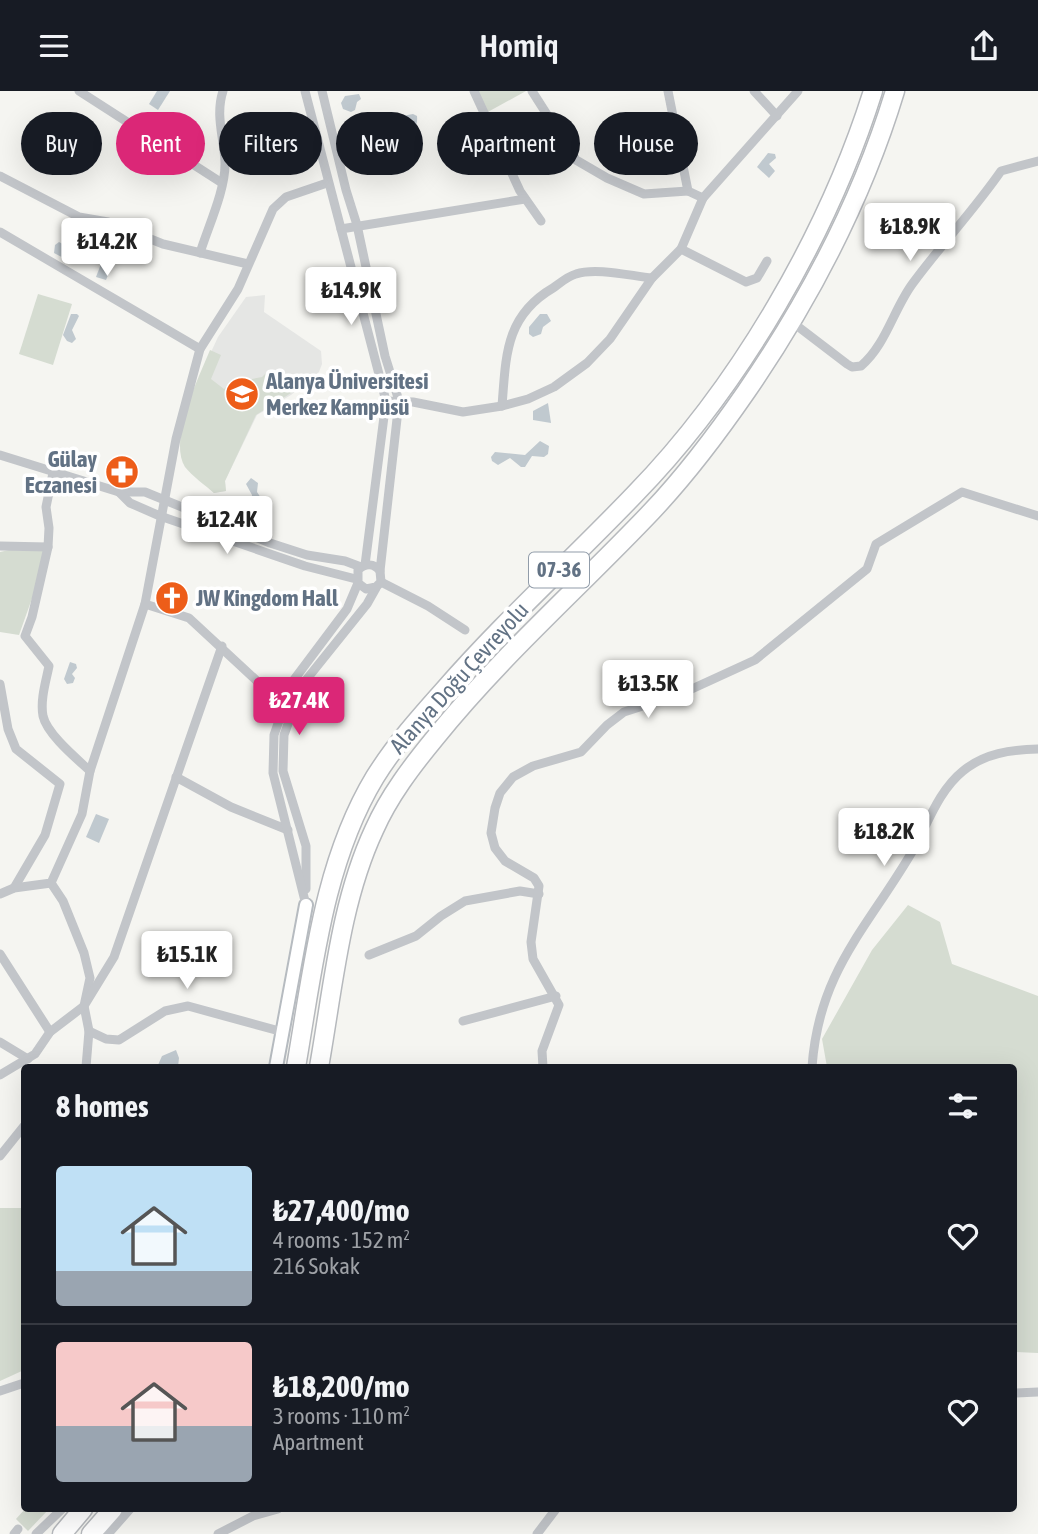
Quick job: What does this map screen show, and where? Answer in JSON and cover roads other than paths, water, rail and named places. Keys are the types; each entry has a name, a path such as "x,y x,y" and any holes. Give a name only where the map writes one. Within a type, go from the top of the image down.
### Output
{"highway":[{"name":"Alanya Doğu Çevreyolu","path":"297,1064 331,886 352,824 375,778 399,742 463,668 645,484 672,455 704,413 771,313 805,256 849,158 873,91"},
{"name":"Alanya Doğu Çevreyolu","path":"320,1064 339,950 353,890 374,828 396,790 468,697 652,511 692,466 792,322 819,276 852,210 885,125 895,91"},
{"path":"62,1534 80,1512"},
{"path":"91,1534 110,1512"}],"street":[{"path":"79,91 222,183"},
{"path":"200,253 222,183 225,164 219,104 223,91"},
{"path":"305,91 386,401 363,566 347,609 293,681 274,735 272,773 306,905"},
{"path":"277,1064 306,905 306,846 283,771 284,735 302,685 367,604 378,585 399,401 385,356 357,225 323,91"},
{"path":"474,91 525,199 541,221"},
{"path":"532,91 576,159 607,178 644,194 688,191 703,198"},
{"path":"668,91 688,191"},
{"path":"754,91 777,116"},
{"path":"386,401 463,412 502,406 528,399 554,387 587,363 610,339 652,278 681,249 703,198 798,91"},
{"path":"792,322 847,364 852,367 861,366 876,347 912,284 1001,171 1038,161"},
{"path":"0,176 79,217 108,222 163,244 248,264"},
{"path":"51,883 82,814 90,771 145,604 176,439 200,349 238,289 265,224 279,202 327,183"},
{"path":"341,229 525,199"},
{"path":"0,232 200,349"},
{"path":"681,249 746,282 757,278 767,261"},
{"path":"502,406 507,348 524,310 538,296 577,274 605,272 652,278"},
{"path":"0,455 119,492 145,492 282,547 307,555 374,566 380,571"},
{"path":"53,473 46,506 48,547 25,636 49,666 43,696 43,717 54,734 90,771"},
{"path":"119,492 130,503 160,516 357,581 366,589 378,585 428,605 465,630"},
{"path":"542,1064 542,1051 559,1005 533,959 531,942 539,886 534,878 505,861 495,848 491,834 500,793 513,777 533,766 581,752 624,712 682,692 755,660 867,569 876,544 962,492 1038,516"},
{"path":"0,546 48,547"},
{"path":"145,604 189,618 284,706"},
{"path":"0,1075 35,1054 50,1032 84,1006 114,957 222,646"},
{"path":"0,684 8,729 16,749 60,784 46,835 14,888"},
{"path":"812,1064 816,1027 836,971 911,853 949,785 960,773 992,755 1007,751 1038,750"},
{"path":"177,777 230,807 288,830"},
{"path":"0,894 14,888 51,883"},
{"path":"51,883 63,901 84,953 90,978 84,1006 89,1031 86,1064"},
{"path":"369,955 416,936 464,901 520,891 539,894"},
{"path":"0,954 50,1032"},
{"path":"463,1021 556,996"},
{"path":"89,1031 106,1039 118,1040 165,1011 188,1006 283,1032"},
{"path":"0,1042 28,1059"},
{"path":"0,1156 21,1130"},
{"path":"0,1391 21,1384"},
{"path":"1017,1393 1038,1392"},
{"path":"36,1534 59,1512"},
{"path":"108,1534 128,1512"},
{"path":"218,1534 253,1516 267,1512"},
{"path":"537,1534 554,1512"}],"place":[{"name":"Alanya Üniversitesi Merkez Kampüsü","path":"242,394"},
{"name":"Gülay Eczanesi","path":"122,472"},
{"name":"JW Kingdom Hall","path":"172,598"}]}
